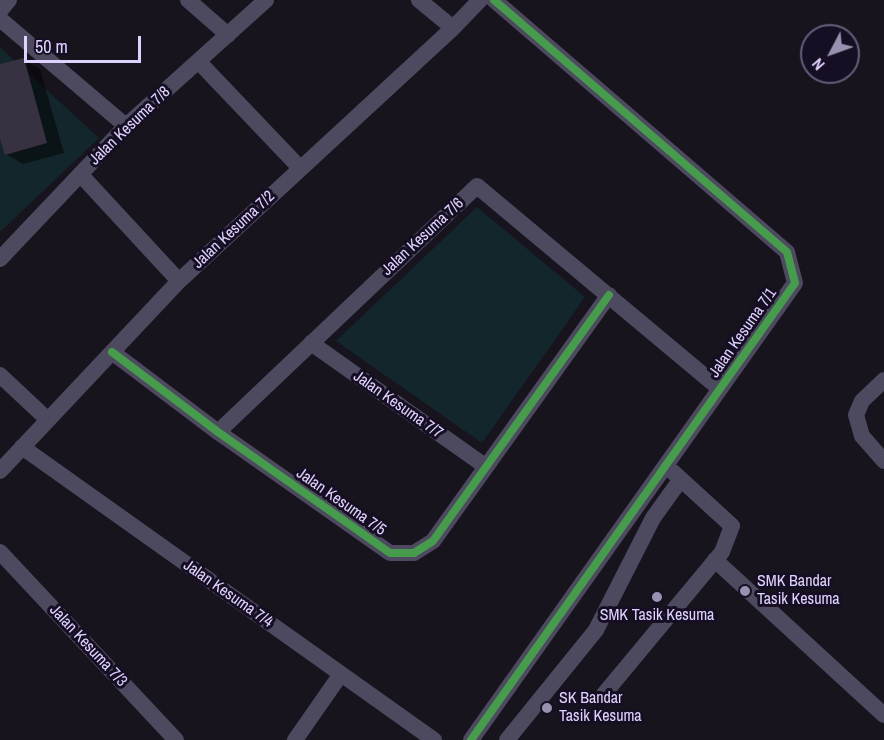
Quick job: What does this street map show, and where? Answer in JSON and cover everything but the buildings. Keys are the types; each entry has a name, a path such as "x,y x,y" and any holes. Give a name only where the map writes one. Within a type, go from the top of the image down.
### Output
{"street":[{"path":"0,11 9,0"},
{"path":"188,0 228,35"},
{"name":"Jalan Kesuma 7/8","path":"0,259 126,126 266,0"},
{"path":"419,0 453,28"},
{"name":"Jalan Kesuma 7/2","path":"0,471 179,281 453,28 480,0"},
{"name":"Jalan Kesuma 7/1","path":"471,740 795,283 787,252 494,0"},
{"path":"0,19 126,126"},
{"path":"199,62 300,168"},
{"path":"80,174 179,281"},
{"name":"Jalan Kesuma 7/6","path":"218,432 477,186 720,389"},
{"name":"Jalan Kesuma 7/5","path":"112,352 218,432 390,553 414,553 433,541 609,295"},
{"name":"Jalan Kesuma 7/7","path":"311,344 485,466"},
{"path":"0,375 48,420"},
{"path":"884,380 862,401 856,415 862,436 884,461"},
{"name":"Jalan Kesuma 7/4","path":"22,447 434,740"},
{"path":"604,694 722,552 732,526 666,465"},
{"path":"507,740 596,630 653,518 681,479"},
{"name":"Jalan Kesuma 7/3","path":"0,552 176,740"},
{"path":"715,560 884,714"},
{"path":"295,740 341,674"}],"green space":[{"path":"0,47 99,138 0,232"},
{"path":"477,207 585,297 482,443 336,341"}],"cycle path":[{"path":"471,740 795,283 787,252 494,0"},
{"path":"112,352 218,432 390,553 414,553 433,541 609,295"}],"place":[{"name":"SMK Bandar Tasik Kesuma","path":"745,591"},
{"name":"SMK Tasik Kesuma","path":"657,597"},
{"name":"SK Bandar Tasik Kesuma","path":"547,708"}]}
